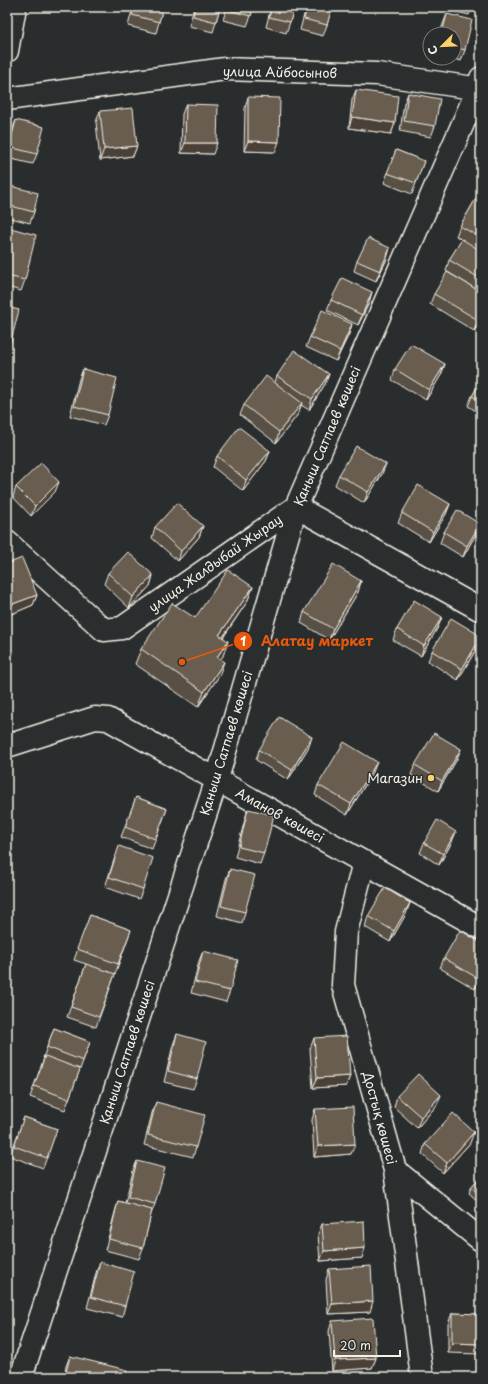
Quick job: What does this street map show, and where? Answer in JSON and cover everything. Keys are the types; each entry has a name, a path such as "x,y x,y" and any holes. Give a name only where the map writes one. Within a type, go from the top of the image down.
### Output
{"street":[{"path":"7,51 15,7"},
{"name":"улица Айбосынов","path":"7,100 225,69 377,74 480,85"},
{"name":"Қаныш Сатпаев көшесі","path":"21,1377 217,779 296,506 480,85"},
{"name":"улица Жалдыбай Жырау","path":"7,542 104,630 122,628 296,506 481,610"},
{"name":"Аманов көшесі","path":"7,746 95,718 108,719 481,928"},
{"name":"Достық көшесі","path":"364,862 346,932 343,985 394,1170 422,1377"},
{"path":"394,1170 481,1240"}],"building":[{"path":"134,7 163,7 159,22 132,15"},
{"path":"195,7 220,7 216,22 193,16"},
{"path":"228,7 253,7 251,16 227,10"},
{"path":"272,7 294,7 290,22 269,17"},
{"path":"307,7 332,7 327,25 304,19"},
{"path":"447,14 472,20 465,50 462,49 462,26 444,26"},
{"path":"356,90 398,96 395,123 352,117"},
{"path":"408,93 440,99 435,126 404,121"},
{"path":"248,97 280,98 279,142 248,141"},
{"path":"186,104 218,105 217,143 185,143"},
{"path":"133,108 137,146 104,149 100,111"},
{"path":"16,120 44,127 37,154 9,147"},
{"path":"396,150 424,161 416,183 387,173"},
{"path":"10,186 38,193 34,212 7,205 7,197"},
{"path":"481,190 481,238 460,226"},
{"path":"7,227 36,235 25,280 7,276"},
{"path":"368,238 390,248 380,271 357,261"},
{"path":"462,239 481,251 481,279 449,260"},
{"path":"447,272 481,292 481,316 478,320 434,294"},
{"path":"342,278 372,292 362,315 331,300"},
{"path":"7,307 19,310 10,345 7,344"},
{"path":"322,310 352,324 340,351 310,337"},
{"path":"411,344 445,364 429,390 395,369"},
{"path":"294,350 329,374 312,399 277,376"},
{"path":"83,369 117,378 108,415 74,406"},
{"path":"266,376 302,403 279,432 244,405"},
{"path":"481,381 481,401 472,396"},
{"path":"239,427 270,451 246,480 217,456"},
{"path":"356,446 386,464 368,492 339,475"},
{"path":"41,463 59,482 35,506 16,487"},
{"path":"418,485 450,504 433,532 402,513"},
{"path":"177,503 203,526 181,551 155,527"},
{"path":"457,510 480,524 467,546 444,532"},
{"path":"128,552 153,575 133,597 108,573"},
{"path":"22,558 37,595 10,605 7,597 7,564"},
{"path":"333,564 361,581 333,629 304,612"},
{"path":"228,570 253,587 219,635 228,641 217,657 224,662 204,692 141,649 172,603 195,618"},
{"path":"414,600 442,617 424,646 397,629"},
{"path":"451,618 481,636 462,669 432,651"},
{"path":"279,717 312,737 292,770 259,750"},
{"path":"434,733 461,749 442,781 415,765"},
{"path":"344,742 377,762 351,804 318,785"},
{"path":"136,797 167,809 155,839 125,827"},
{"path":"248,809 274,815 264,853 239,847"},
{"path":"437,820 456,832 443,854 424,843"},
{"path":"119,846 153,858 143,889 109,877"},
{"path":"230,869 255,875 245,912 221,906"},
{"path":"385,888 410,903 394,931 368,916"},
{"path":"90,915 131,930 118,964 77,949"},
{"path":"460,930 481,943 481,975 479,979 444,958"},
{"path":"203,951 238,960 230,991 195,982"},
{"path":"86,964 115,974 99,1017 71,1007"},
{"path":"54,1028 90,1042 83,1061 47,1047"},
{"path":"177,1034 206,1042 197,1079 168,1071"},
{"path":"347,1036 350,1076 317,1078 314,1038"},
{"path":"45,1056 80,1069 69,1099 34,1086"},
{"path":"418,1074 441,1095 421,1117 397,1096"},
{"path":"156,1102 205,1115 196,1147 148,1135"},
{"path":"353,1107 355,1144 318,1146 315,1109"},
{"path":"453,1113 474,1132 447,1163 425,1144"},
{"path":"24,1117 57,1129 47,1158 14,1146"},
{"path":"137,1161 165,1168 155,1204 128,1197"},
{"path":"481,1176 481,1196 471,1187"},
{"path":"118,1201 152,1210 143,1248 109,1239"},
{"path":"364,1221 365,1248 324,1251 322,1224"},
{"path":"100,1262 134,1272 125,1306 91,1297"},
{"path":"371,1266 373,1301 332,1304 329,1269"},
{"path":"452,1313 481,1314 481,1344 452,1343"},
{"path":"373,1318 376,1358 335,1360 332,1321"},
{"path":"70,1356 127,1370 126,1377 65,1377"}],"place":[{"name":"Алатау маркет","path":"182,662"},
{"name":"Магазин","path":"431,778"}]}
